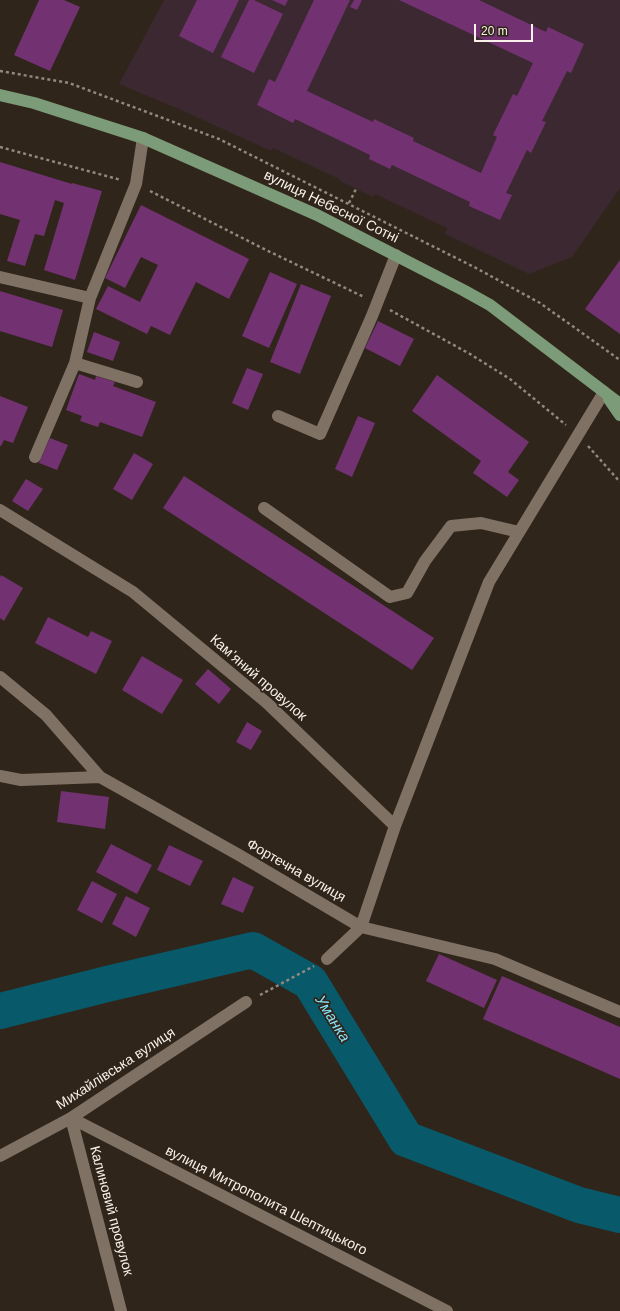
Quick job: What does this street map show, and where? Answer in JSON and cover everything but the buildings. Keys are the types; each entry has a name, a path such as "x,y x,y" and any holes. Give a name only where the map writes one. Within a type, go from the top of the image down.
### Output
{"main road":[{"name":"вулиця Небесної Сотні","path":"0,95 34,103 143,138 317,214 490,305 620,404"},
{"path":"604,392 620,415"}],"street":[{"path":"35,457 75,363 90,298 136,184 143,138"},
{"path":"278,416 320,434 377,304 396,255"},
{"path":"0,277 90,298"},
{"path":"75,363 137,382"},
{"path":"327,959 362,927 395,826 489,582 604,392"},
{"path":"264,508 390,597 407,592 425,561 451,526 481,523 519,532"},
{"name":"Камʼяний провулок","path":"0,510 133,592 267,703 395,826"},
{"name":"Фортечна вулиця","path":"0,678 46,715 100,777 239,855 362,927 495,959 620,1012"},
{"path":"0,776 21,780 100,777"},
{"name":"Михайлівська вулиця","path":"0,1156 71,1118 246,1002"},
{"name":"Калиновий провулок","path":"71,1118 121,1311"},
{"name":"вулиця Митрополита Шептицького","path":"71,1118 446,1311"}],"path":[{"path":"0,71 70,83 212,136 349,203 476,268 540,303 620,360"},
{"path":"0,147 136,184 377,304 470,354 510,379 560,420 595,453 620,482"},
{"path":"349,203 356,188"},
{"path":"246,1002 327,959"}],"shaded area":[{"path":"164,0 620,0 620,188 572,257 529,274 445,234 447,228 375,194 373,197 273,148 271,151 181,110 119,84"}],"waterway":[{"name":"Уманка","path":"0,1011 253,950 310,982 406,1139 579,1205 620,1215"}]}
